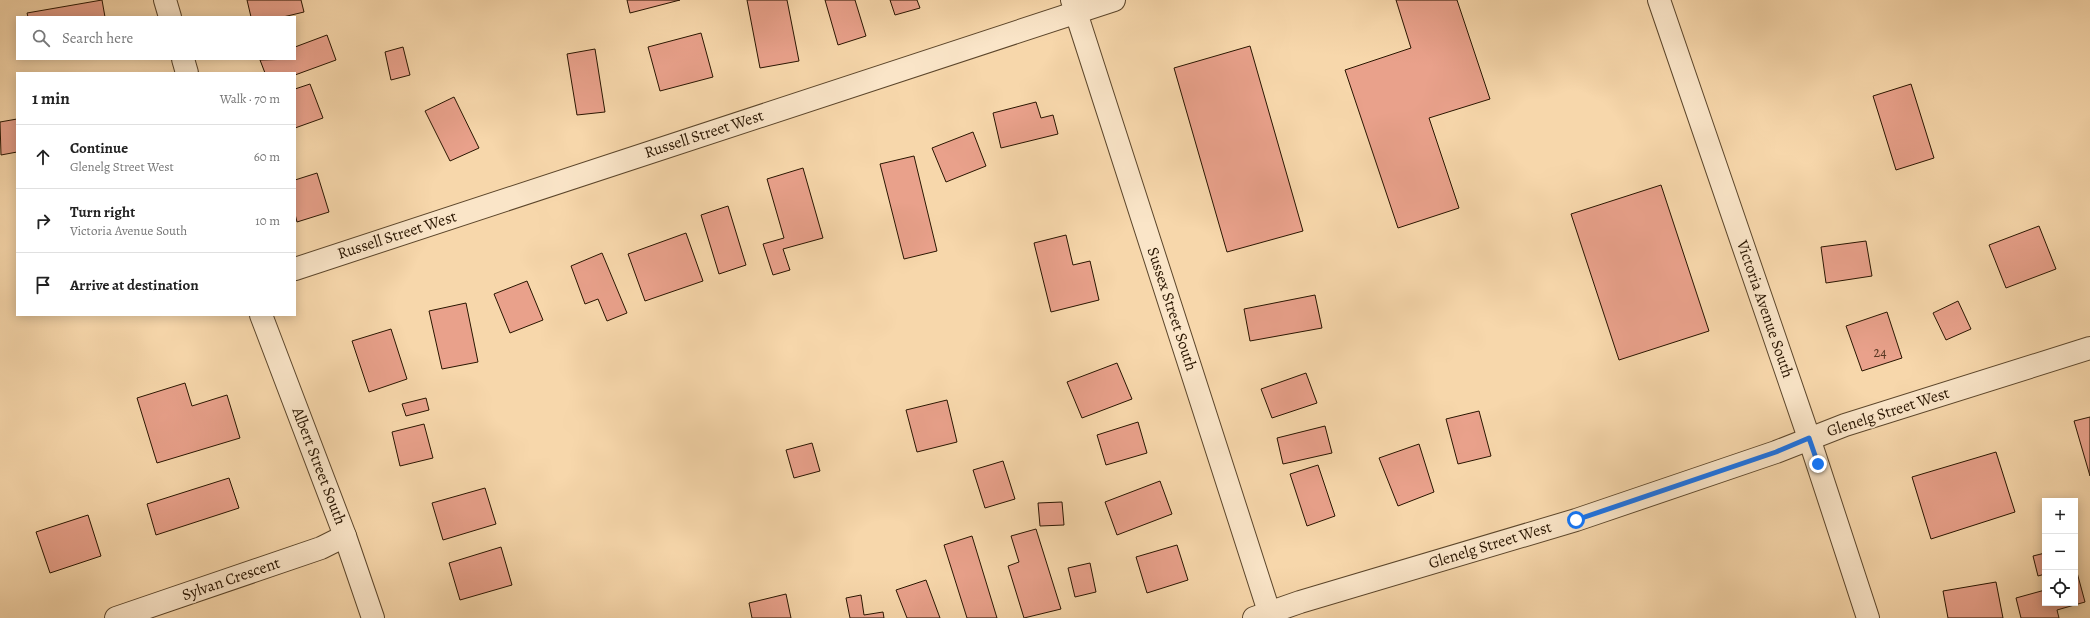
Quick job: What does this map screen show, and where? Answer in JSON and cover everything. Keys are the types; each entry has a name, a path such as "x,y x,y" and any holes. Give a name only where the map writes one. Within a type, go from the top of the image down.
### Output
{"street":[{"path":"165,0 170,16"},
{"name":"Russell Street West","path":"296,269 1074,6 1114,0"},
{"name":"Victoria Avenue South","path":"1659,0 1809,438 1868,618"},
{"name":"Sussex Street South","path":"1074,6 1265,616"},
{"path":"183,60 187,72"},
{"name":"Albert Street South","path":"262,316 345,536 373,618"},
{"name":"Glenelg Street West","path":"1265,616 1576,520 1776,452 1809,438 2090,348"},
{"name":"Sylvan Crescent","path":"116,618 321,548 345,536"}],"building":[{"path":"102,0 105,16 28,16 27,13"},
{"path":"247,0 301,0 304,12 287,16 251,16"},
{"path":"627,0 680,0 630,13"},
{"path":"747,0 787,0 799,61 760,68"},
{"path":"825,0 855,0 866,36 838,45"},
{"path":"890,0 917,0 920,8 895,15"},
{"path":"1396,0 1457,0 1490,99 1429,118 1459,208 1398,228 1345,70 1411,48"},
{"path":"701,33 713,77 660,91 648,47"},
{"path":"327,35 336,60 296,75 296,72 265,72 260,60 296,60 296,47"},
{"path":"1250,46 1303,231 1227,252 1174,68"},
{"path":"403,47 410,75 391,80 385,52"},
{"path":"595,49 605,112 577,115 567,54"},
{"path":"310,84 323,118 296,128 296,89"},
{"path":"1911,84 1934,158 1896,170 1873,96"},
{"path":"454,97 479,148 450,161 425,111"},
{"path":"1036,102 1041,118 1053,115 1058,134 1001,148 993,113"},
{"path":"16,119 16,152 1,155 0,122"},
{"path":"973,132 986,166 946,182 932,148"},
{"path":"914,156 937,251 904,259 880,164"},
{"path":"803,168 823,238 783,249 790,270 773,275 763,244 784,238 767,179"},
{"path":"317,173 329,212 297,222 296,180"},
{"path":"1661,185 1709,331 1619,360 1571,214"},
{"path":"728,206 746,265 719,274 701,215"},
{"path":"2039,226 2056,269 2006,288 1989,245"},
{"path":"686,233 703,281 645,301 628,254"},
{"path":"1066,235 1073,265 1090,261 1099,300 1051,312 1034,243"},
{"path":"1866,241 1872,276 1826,283 1821,247"},
{"path":"602,253 627,313 607,321 598,299 585,304 571,266"},
{"path":"527,281 543,320 510,333 494,294"},
{"path":"1315,295 1322,328 1250,341 1244,309"},
{"path":"1958,301 1971,329 1946,340 1933,313"},
{"path":"466,303 478,362 442,369 429,311"},
{"path":"1887,312 1902,358 1862,371 1846,326"},
{"path":"391,329 407,379 369,392 352,341"},
{"path":"1117,363 1132,399 1082,418 1067,382"},
{"path":"1306,373 1317,403 1272,418 1261,389"},
{"path":"185,383 192,406 227,395 240,438 157,463 137,398"},
{"path":"426,398 429,410 406,416 402,404"},
{"path":"947,400 957,442 917,452 906,410"},
{"path":"1479,411 1491,456 1458,464 1446,419"},
{"path":"2090,417 2090,476 2074,421"},
{"path":"1138,422 1147,453 1106,465 1097,435"},
{"path":"424,424 433,458 400,466 392,432"},
{"path":"1325,426 1332,453 1283,464 1277,438"},
{"path":"812,443 820,471 794,478 786,450"},
{"path":"1419,444 1434,492 1398,506 1379,458"},
{"path":"1996,452 2015,512 1931,539 1912,477"},
{"path":"1003,461 1015,499 985,508 973,470"},
{"path":"1318,465 1335,516 1307,526 1290,474"},
{"path":"229,478 239,508 156,535 147,504"},
{"path":"1160,481 1172,514 1117,535 1105,502"},
{"path":"485,488 496,524 443,540 432,503"},
{"path":"1062,502 1064,525 1040,526 1038,503"},
{"path":"88,515 101,556 50,573 36,532"},
{"path":"1036,529 1061,609 1024,618 1008,566 1019,562 1011,536"},
{"path":"972,536 997,618 967,618 944,545"},
{"path":"1177,545 1188,580 1147,593 1136,557"},
{"path":"501,547 512,585 460,600 449,563"},
{"path":"2042,554 2042,575 2038,576 2033,556"},
{"path":"1090,563 1096,592 1075,597 1068,568"},
{"path":"2078,576 2085,602 2078,604"},
{"path":"926,580 940,618 907,618 896,590"},
{"path":"1996,582 2003,618 1948,618 1943,591"},
{"path":"2042,591 2042,606 2071,606 2057,610 2059,618 2021,618 2016,598"},
{"path":"786,594 791,618 752,618 749,603"},
{"path":"861,595 864,615 883,612 884,618 850,618 846,598"}],"route":[{"path":"1576,520 1776,452 1809,438 1818,464"}]}
